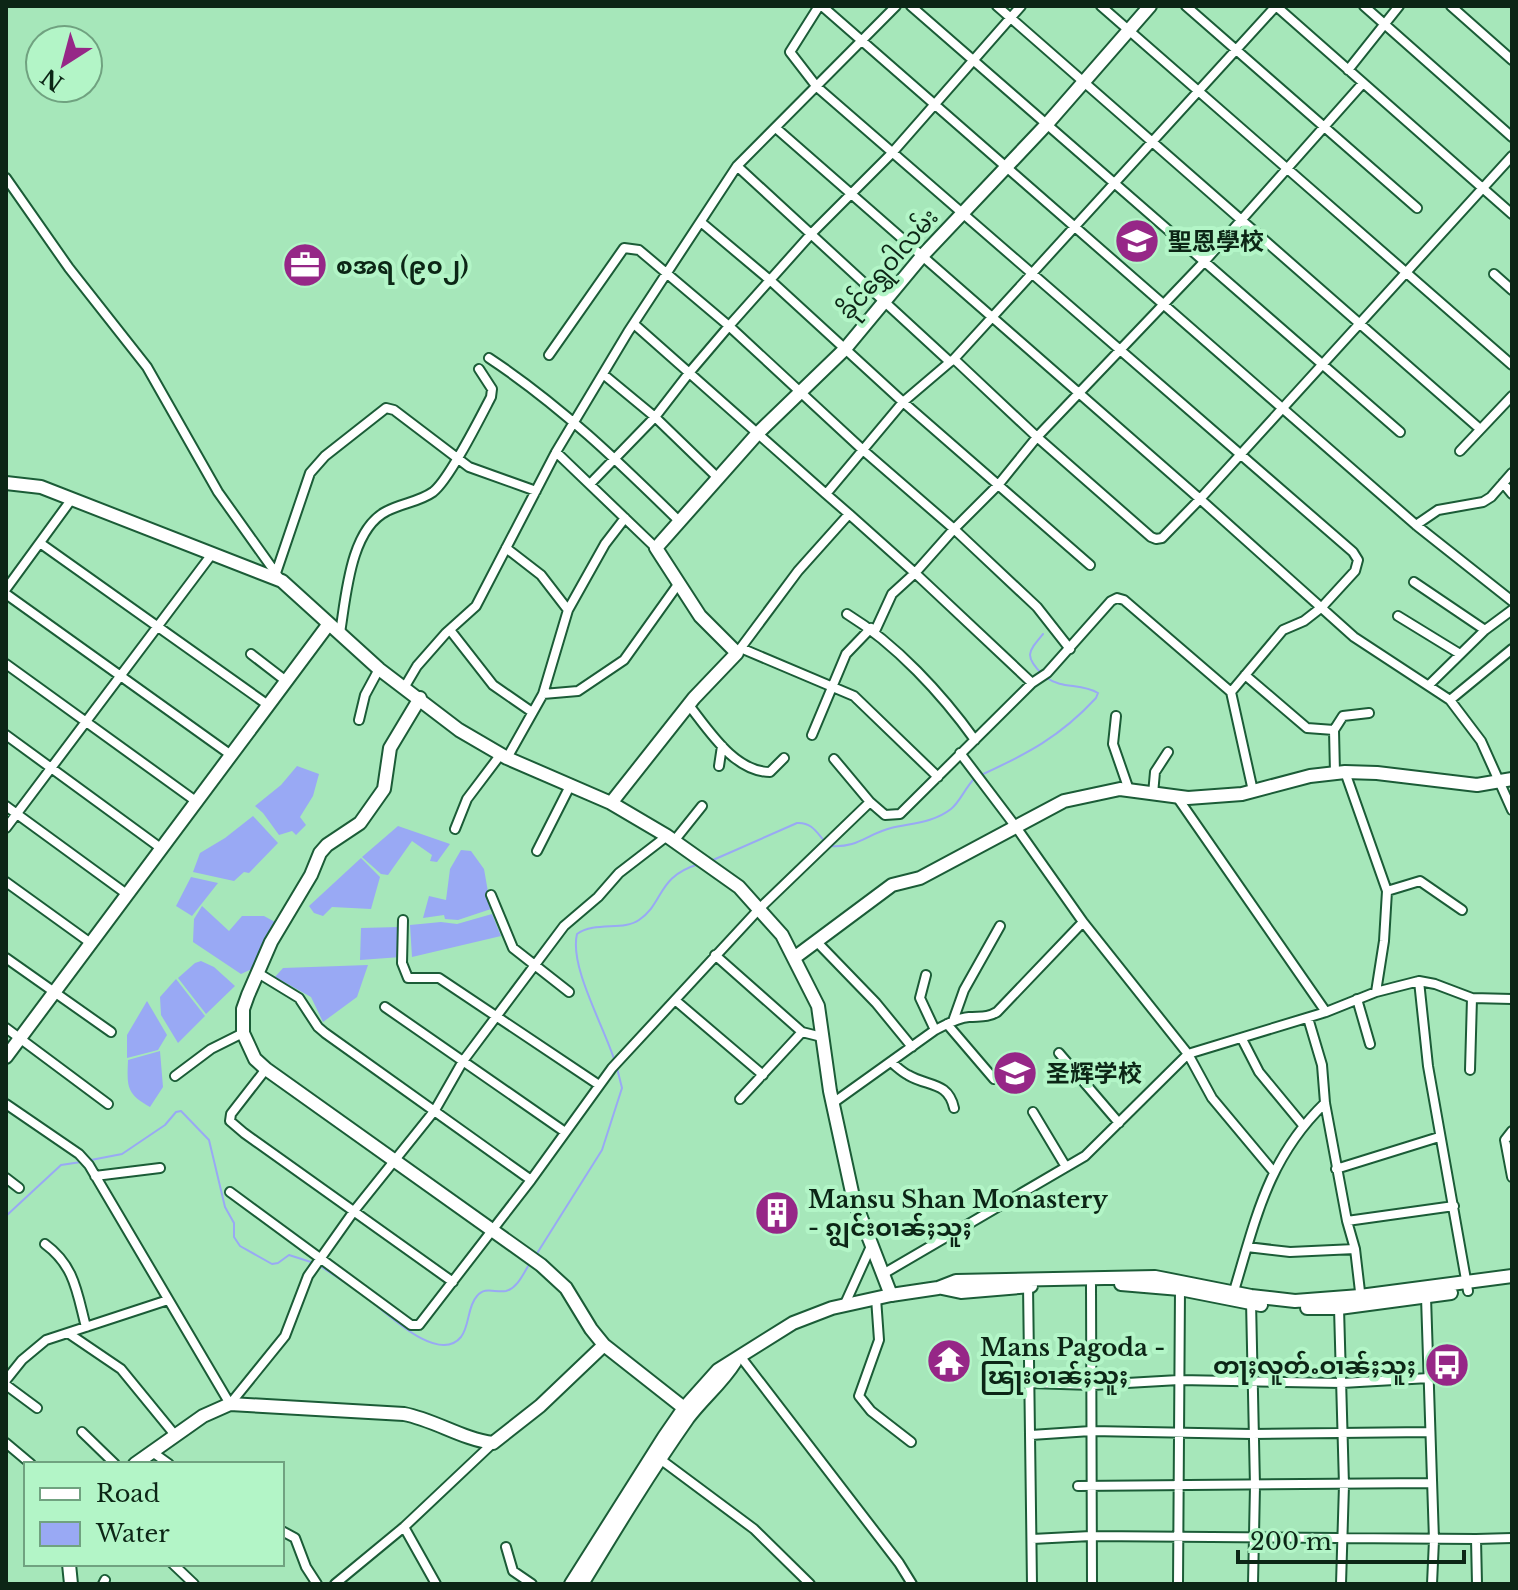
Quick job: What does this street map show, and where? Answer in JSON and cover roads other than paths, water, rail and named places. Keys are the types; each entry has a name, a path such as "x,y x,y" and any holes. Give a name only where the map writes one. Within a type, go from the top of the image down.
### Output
{"street":[{"path":"1231,692 1283,630 1304,621 1322,607 1355,571 1358,560 1353,552 1150,378 1120,348 817,87 790,52 820,6 1416,525 1512,601"},
{"path":"404,688 417,666 476,606 556,452 634,324 737,166 896,6"},
{"path":"911,6 1400,432"},
{"path":"997,6 1480,429"},
{"path":"590,484 655,417 729,326 812,233 892,153 1021,6"},
{"path":"1101,6 1512,365"},
{"name":"ခိုင်ရွှေဝါလမ်း","path":"656,548 758,433 845,349 923,255 1047,124 1150,6"},
{"path":"1186,6 1417,208"},
{"path":"826,494 903,402 952,360 1276,6 1512,214"},
{"path":"1364,6 1512,137"},
{"path":"1348,70 1399,6"},
{"path":"1451,6 1512,60"},
{"path":"812,735 846,654 873,630 892,594 999,484 1037,437 1204,262 1363,83"},
{"path":"777,129 1354,637 1450,700 1506,780 1512,810"},
{"path":"737,166 884,302 1156,539 1162,538 1240,456 1512,156"},
{"path":"6,178 69,268 147,367 218,492 279,577 328,625 379,669 459,730 504,756 611,803 670,838 739,887 782,935 818,1006 833,1103 853,1197 891,1295"},
{"path":"702,223 1090,565"},
{"path":"549,355 624,248 639,250 729,326 954,529 1037,607 1070,649"},
{"path":"1494,274 1512,290"},
{"path":"634,324 915,573 1040,679"},
{"path":"489,358 535,388 575,422 679,521"},
{"path":"340,633 353,557 370,527 386,511 407,505 435,490 491,397 492,389 479,369"},
{"path":"603,374 655,417 718,478"},
{"path":"1460,451 1512,396"},
{"path":"279,577 310,473 325,456 386,408 394,410 469,467 536,491"},
{"path":"556,452 656,548 700,616 740,651 854,696 938,777"},
{"path":"1416,525 1438,510 1483,502 1512,473"},
{"path":"6,483 41,487 279,577"},
{"path":"1503,483 1512,494"},
{"path":"71,500 6,591 231,755"},
{"path":"611,803 688,704 740,651 798,571 849,514"},
{"path":"455,829 467,799 504,756 543,694 568,610 605,544 625,518"},
{"path":"40,543 268,705"},
{"path":"506,548 541,575 568,610"},
{"path":"6,828 212,554"},
{"path":"1414,582 1485,630"},
{"path":"543,694 578,691 624,660 679,583"},
{"path":"834,759 885,815 900,814 1040,679 1117,598 1124,600 1231,692 1253,791"},
{"path":"1429,685 1485,630 1512,610"},
{"path":"847,614 873,630 956,713 975,740"},
{"path":"1398,616 1460,654"},
{"path":"6,1057 328,625"},
{"path":"450,630 493,685 532,712"},
{"path":"1450,700 1512,649"},
{"path":"251,654 286,681"},
{"path":"6,664 197,802"},
{"path":"359,720 365,695 379,669"},
{"path":"1245,675 1307,728 1334,730"},
{"path":"420,698 390,748 384,789 360,823 320,853 311,875 271,942 243,1009 243,1033 255,1059 266,1069 533,1259 566,1288 604,1345 684,1408"},
{"path":"688,704 722,746 749,767 770,772 784,758"},
{"path":"1369,713 1343,716 1334,730 1340,773 1387,891 1384,941 1376,992"},
{"path":"1116,716 1113,744 1129,790"},
{"path":"6,735 162,849"},
{"path":"719,766 722,746"},
{"path":"1153,794 1155,772 1168,752"},
{"path":"960,753 1083,922 1188,1054 1212,1098 1273,1171"},
{"path":"794,958 892,885 920,878 1064,801 1120,789 1177,797 1242,794 1310,776 1340,773 1377,773 1477,785 1506,780"},
{"path":"537,851 571,784"},
{"path":"1177,797 1326,1012"},
{"path":"230,1192 318,1263 415,1326 531,1180 612,1068 760,908 870,802"},
{"path":"6,806 128,895"},
{"path":"137,1462 203,1416 230,1404 285,1336 298,1299 318,1263 354,1211 435,1110 463,1061 564,926 598,897 619,873 670,838 702,806"},
{"path":"1387,891 1420,881 1462,910"},
{"path":"6,882 92,944"},
{"path":"491,895 513,948 569,992"},
{"path":"403,920 402,963 405,974 414,979 439,978 599,1085"},
{"path":"833,1103 935,1030 950,1022 997,1012 1083,922"},
{"path":"950,1022 1000,926"},
{"path":"816,941 876,1003 912,1047"},
{"path":"715,955 802,1032 822,1037"},
{"path":"6,958 111,1032"},
{"path":"258,973 299,998 325,1033 531,1180"},
{"path":"926,975 920,998 935,1030"},
{"path":"1419,981 1439,1137 1467,1287"},
{"path":"883,1274 1085,1156 1188,1054 1308,1018 1376,992 1419,981 1472,998 1512,999"},
{"path":"1470,1070 1472,998"},
{"path":"1357,999 1370,1044"},
{"path":"675,1000 763,1075"},
{"path":"385,1007 565,1132"},
{"path":"1308,1018 1322,1065 1325,1103 1336,1169 1355,1249 1361,1301"},
{"path":"950,1022 994,1079"},
{"path":"6,1028 108,1104"},
{"path":"740,1099 802,1032"},
{"path":"175,1076 211,1049 243,1033"},
{"path":"1242,1039 1259,1072 1302,1124"},
{"path":"1059,1053 1119,1123"},
{"path":"892,1063 908,1075 942,1088 951,1097 954,1108"},
{"path":"266,1069 231,1114 230,1121 453,1282"},
{"path":"1234,1291 1273,1171 1302,1124 1325,1103"},
{"path":"6,1104 79,1154 89,1165 230,1404"},
{"path":"1033,1112 1066,1167"},
{"path":"1512,1131 1505,1140 1512,1177"},
{"path":"1336,1169 1439,1137"},
{"path":"95,1176 160,1168"},
{"path":"6,1178 19,1188"},
{"path":"1347,1221 1454,1206"},
{"path":"844,1306 872,1243"},
{"path":"45,1244 60,1255 71,1274 86,1327"},
{"path":"1247,1247 1290,1252 1355,1249"},
{"path":"1028,1283 1155,1277 1234,1291 1251,1300 1361,1301 1426,1297 1512,1276"},
{"path":"580,1584 641,1470 684,1408 718,1370 793,1323 832,1308 938,1288 956,1281 1128,1284 1339,1308 1361,1301 1512,1284"},
{"path":"1028,1283 1032,1584"},
{"path":"1091,1285 1092,1584"},
{"path":"1178,1584 1180,1289"},
{"path":"1426,1297 1434,1540 1432,1584"},
{"path":"876,1298 879,1340 859,1396 871,1411 911,1442"},
{"path":"37,1408 7,1378 46,1340 168,1300"},
{"path":"1251,1300 1255,1486 1253,1584"},
{"path":"1339,1308 1344,1485 1341,1584"},
{"path":"68,1333 121,1369 175,1435"},
{"path":"335,1584 404,1527 604,1345"},
{"path":"580,1584 691,1414 739,1358"},
{"path":"739,1358 912,1584"},
{"path":"1030,1383 1092,1385 1179,1380 1342,1383 1429,1378"},
{"path":"230,1404 404,1414 428,1419 476,1441 493,1443"},
{"path":"1031,1435 1091,1431 1179,1434 1429,1432"},
{"path":"82,1432 113,1462"},
{"path":"6,1443 29,1462"},
{"path":"151,1451 166,1462"},
{"path":"660,1459 754,1529 810,1584"},
{"path":"1078,1486 1431,1483"},
{"path":"404,1527 436,1584"},
{"path":"284,1532 295,1538 306,1567 317,1584"},
{"path":"1032,1539 1091,1536 1512,1538"},
{"path":"1476,1539 1477,1584"},
{"path":"506,1547 513,1571 532,1584"},
{"path":"175,1566 194,1584"},
{"path":"61,1584 70,1573"}],"water":[{"path":"297,766 319,774 313,796 300,817 306,825 296,835 292,831 279,835 255,806 281,785"},
{"path":"253,816 278,843 249,873 244,872 234,881 193,872 200,853"},
{"path":"398,826 450,844 437,862 430,861 432,855 412,841 388,875 381,874 362,857"},
{"path":"461,850 471,851 484,869 491,909 458,920 445,919 444,915 423,918 429,896 446,900 450,869"},
{"path":"361,858 380,877 371,909 332,907 323,916 314,913 309,906"},
{"path":"191,877 218,883 192,916 176,906"},
{"path":"202,906 229,931 242,916 264,916 275,922 256,967 241,974 193,942 194,919"},
{"path":"492,914 501,936 412,957 410,925 457,924"},
{"path":"399,927 401,957 360,960 361,928"},
{"path":"201,961 214,967 235,986 206,1014 178,978"},
{"path":"368,965 357,997 323,1022 311,997 275,977 283,968"},
{"path":"176,979 205,1016 178,1043 161,1015 160,997"},
{"path":"147,1001 167,1035 158,1050 127,1058 127,1035"},
{"path":"160,1051 163,1087 150,1107 132,1093 128,1060"}],"waterway":[{"path":"1042,674 1032,663 1030,654 1043,634"},
{"path":"979,776 1056,734 1083,712 1098,693 1047,678"},
{"path":"831,846 856,843 891,828 944,814 974,779"},
{"path":"713,860 797,823 810,826 826,843"},
{"path":"615,1062 583,980 576,948 577,934 592,928 625,925 639,920 675,876 699,864"},
{"path":"536,1255 602,1150 622,1088 617,1068"},
{"path":"91,1160 122,1154 181,1111 209,1140 225,1207 234,1223 234,1237 240,1246 272,1264 289,1255 314,1263"},
{"path":"6,1216 61,1165 81,1162"},
{"path":"366,1297 426,1341 439,1345 451,1344 464,1332 477,1296 487,1291 510,1289 530,1263"},
{"path":"320,1266 355,1289"}],"place":[{"name":"聖恩學校","path":"1137,241"},
{"name":"စအရ (၉၀၂)","path":"305,265"},
{"name":"圣辉学校","path":"1015,1073"},
{"name":"Mansu Shan Monastery - ၵျွင်းဝၢၼ်ႈသူႈ","path":"777,1213"},
{"name":"Mans Pagoda - ၽြႃးဝၢၼ်ႈသူႈ","path":"949,1361"},
{"name":"တႃႈလူတ်ႉဝၢၼ်ႈသူႈ","path":"1447,1365"}]}
